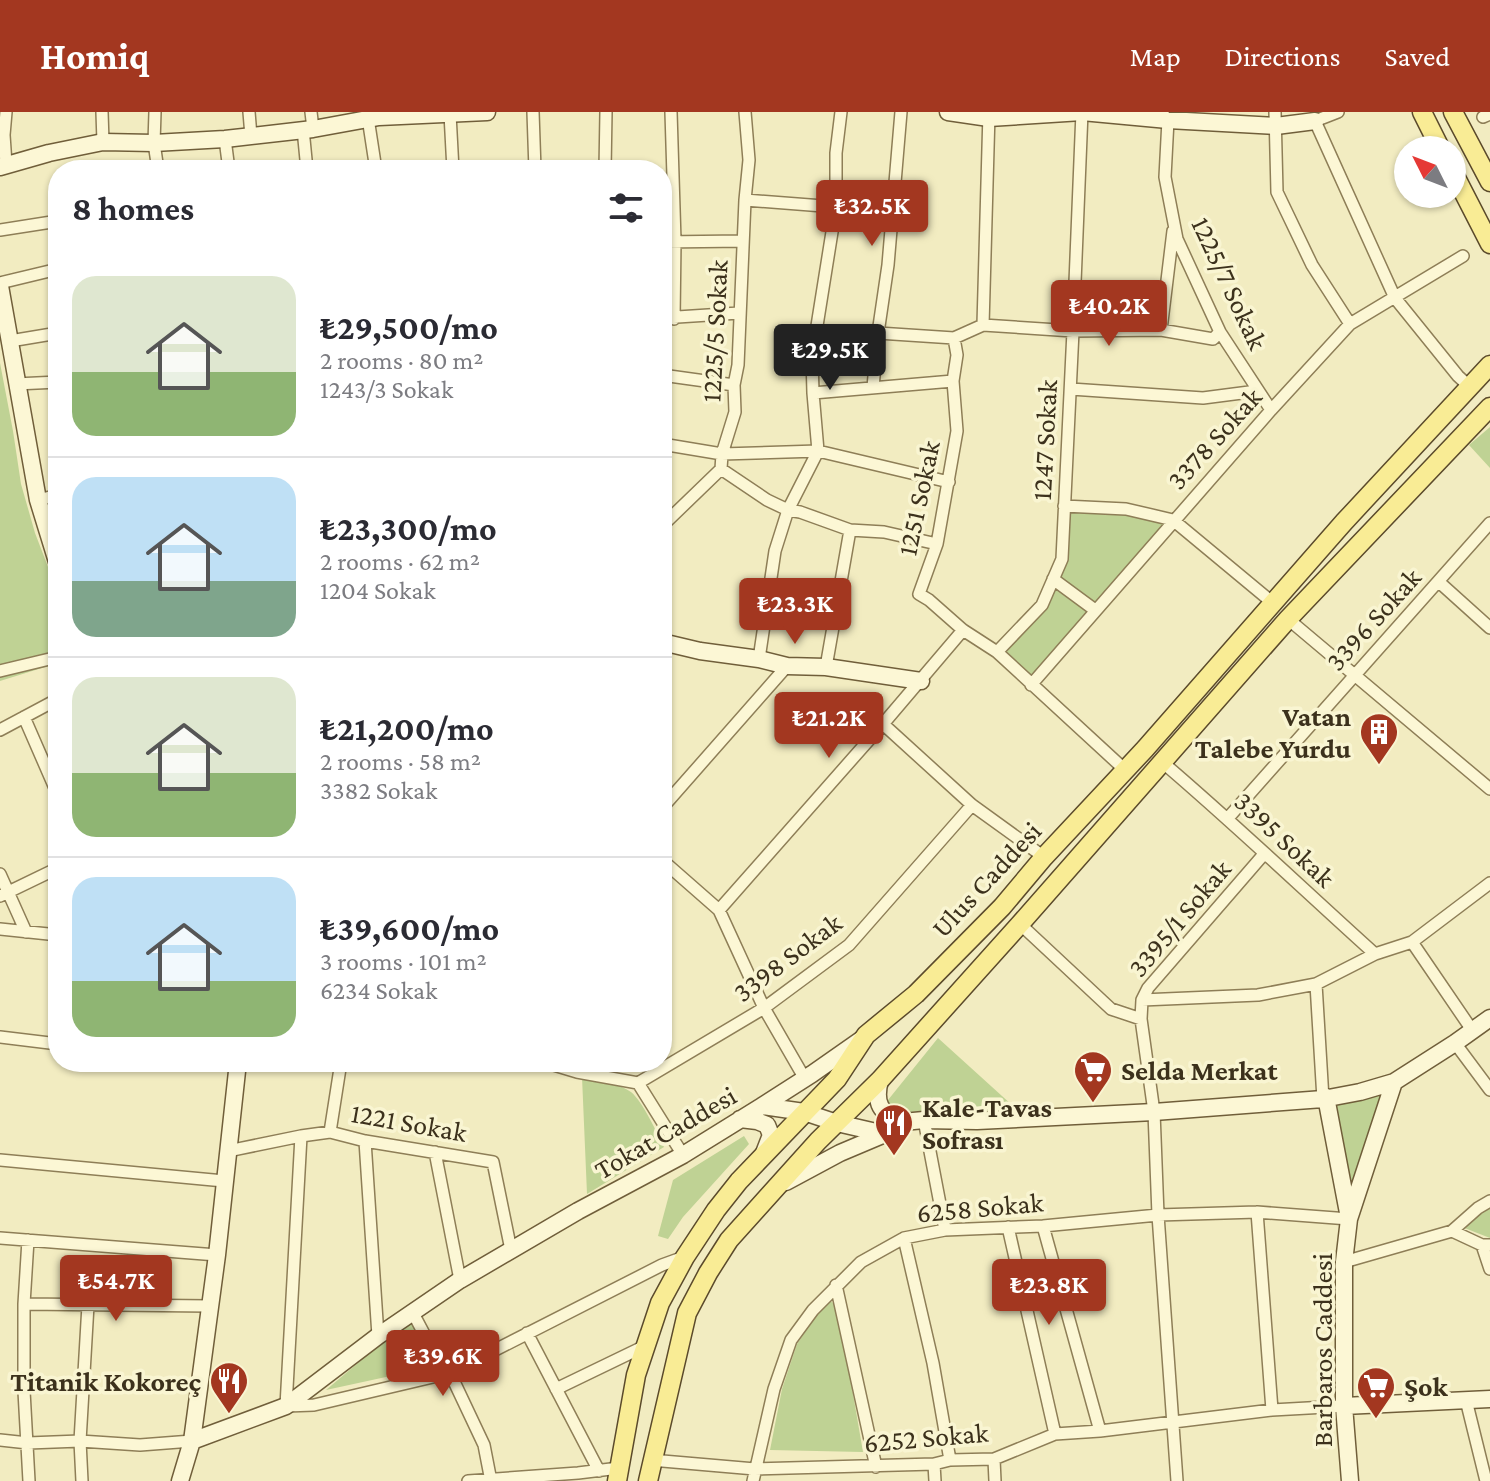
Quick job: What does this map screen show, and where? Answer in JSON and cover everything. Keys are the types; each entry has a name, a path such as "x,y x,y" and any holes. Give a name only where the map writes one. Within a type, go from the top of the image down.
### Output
{"main road":[{"path":"3,165 103,142 225,139 309,123 375,116 487,112"},
{"path":"948,112 989,115 1082,112 1168,120 1194,116 1315,121"},
{"path":"1422,112 1434,136"},
{"path":"1453,112 1490,182"},
{"path":"1466,197 1490,244"},
{"path":"0,285 38,500 48,532"},
{"path":"1474,384 1490,351"},
{"name":"Ulus Caddesi","path":"618,1474 636,1375 660,1303 716,1210 739,1181 837,1079 866,1035 916,994 1002,907 1344,522 1490,365"},
{"name":"Ulus Caddesi","path":"648,1481 687,1313 729,1240 880,1080 1288,619 1490,407"},
{"path":"672,644 787,666 826,667 921,681"},
{"path":"880,1080 878,1098 882,1110 903,1122 1154,1112 1324,1098 1394,1082 1490,1018"},
{"path":"762,1106 866,1035"},
{"path":"180,1481 192,1441 237,1072"},
{"name":"Barbaros Caddesi","path":"1350,1481 1344,1406 1344,1262 1349,1219 1394,1082"},
{"name":"Barbaros Caddesi","path":"1324,1098 1349,1219"},
{"name":"Tokat Caddesi","path":"192,1441 286,1406 378,1336 460,1280 578,1211 683,1155 762,1106 804,1112 885,1134"},
{"path":"740,1119 763,1123 770,1130 769,1142 760,1160"},
{"path":"777,1186 829,1158 885,1134 903,1122"},
{"path":"1344,1406 1490,1399"}],"street":[{"path":"3,165 6,112"},
{"path":"102,112 103,142"},
{"path":"155,112 157,160"},
{"path":"249,112 251,136"},
{"path":"533,112 535,160"},
{"path":"605,160 606,112"},
{"path":"670,160 671,112"},
{"name":"1225/5 Sokak","path":"721,469 722,454 735,412 734,385 738,365 749,160 745,112"},
{"path":"759,659 775,551 788,510 818,451 812,357 836,207 836,153 841,112"},
{"path":"873,387 888,265 901,112"},
{"name":"1247 Sokak","path":"997,652 1042,605 1062,559 1082,112"},
{"path":"1338,112 1315,121 1395,298 1458,376 1474,384"},
{"path":"450,114 452,160"},
{"path":"983,325 989,115"},
{"path":"375,116 376,160"},
{"path":"1275,119 1277,192 1312,265 1350,324"},
{"name":"1225/7 Sokak","path":"1168,120 1165,177 1177,239 1220,332 1271,410"},
{"path":"307,160 309,123"},
{"path":"225,139 228,160"},
{"path":"745,200 836,207"},
{"path":"0,230 48,223"},
{"path":"1161,330 1174,224"},
{"path":"672,242 743,241"},
{"name":"3378 Sokak","path":"1031,685 1173,520 1350,324 1463,256"},
{"path":"0,285 48,272"},
{"path":"672,319 739,313"},
{"path":"878,333 954,338 983,325 1073,331 1161,330 1213,339 1220,332"},
{"path":"10,341 48,335"},
{"name":"1251 Sokak","path":"954,338 957,355 953,381 957,431 937,544 919,594 963,630 997,652 1124,769"},
{"path":"672,376 734,385"},
{"path":"813,393 953,381"},
{"path":"16,384 48,382"},
{"path":"1071,389 1203,398 1257,391"},
{"path":"672,446 722,454 818,451 949,482"},
{"path":"672,516 721,469 767,500 788,510 850,530 884,532 937,544"},
{"path":"38,500 48,498"},
{"path":"1064,506 1126,509 1173,520 1273,603"},
{"name":"3396 Sokak","path":"1228,818 1490,523"},
{"path":"826,667 850,530"},
{"path":"1053,579 1095,610"},
{"path":"1439,582 1490,628"},
{"path":"1288,619 1490,789"},
{"path":"719,910 963,630"},
{"path":"0,671 48,659"},
{"path":"672,797 787,666"},
{"path":"0,730 48,704"},
{"path":"24,717 48,772"},
{"path":"883,724 972,805 1044,857"},
{"name":"3395 Sokak","path":"1161,761 1228,818 1375,954"},
{"name":"3398 Sokak","path":"672,1063 764,1008 849,945 972,805"},
{"name":"3395/1 Sokak","path":"1177,1481 1158,1215 1154,1112 1141,1019 1142,1000 1148,988 1264,854"},
{"path":"672,869 719,910 764,1008 805,1079"},
{"path":"4,894 48,873"},
{"path":"0,874 4,894 26,932"},
{"path":"1142,1000 1258,995 1316,984 1375,954 1412,942 1490,883"},
{"path":"1020,924 1111,1009 1141,1019"},
{"path":"0,929 48,934"},
{"path":"1412,942 1472,1030"},
{"path":"1316,984 1324,1098"},
{"path":"0,1037 48,1043"},
{"path":"1455,1043 1490,1090"},
{"path":"330,1132 339,1072"},
{"path":"577,1072 638,1083 683,1155"},
{"name":"3398 Sokak","path":"638,1083 656,1072"},
{"path":"924,1120 945,1230"},
{"name":"1221 Sokak","path":"228,1151 330,1132 365,1141 493,1162 511,1250"},
{"path":"301,1136 286,1406 314,1405 450,1373 662,1265 685,1257"},
{"path":"365,1141 378,1336"},
{"path":"435,1152 460,1280"},
{"path":"0,1160 224,1181"},
{"path":"1344,1262 1452,1231 1490,1201"},
{"path":"1257,1212 1272,1410"},
{"name":"6258 Sokak","path":"754,1475 774,1389 791,1340 813,1310 861,1262 904,1238 945,1230 1043,1226 1158,1215 1257,1212 1349,1219"},
{"path":"1043,1226 1100,1431"},
{"path":"1008,1227 1055,1434"},
{"path":"1452,1231 1486,1245 1490,1269"},
{"path":"0,1238 217,1255"},
{"path":"904,1238 933,1363 950,1460"},
{"path":"28,1240 24,1391 29,1481"},
{"path":"836,1285 876,1467"},
{"path":"24,1304 209,1306"},
{"path":"82,1481 80,1441 88,1305"},
{"path":"413,1313 441,1366 450,1373 484,1445 491,1480"},
{"path":"527,1333 599,1471"},
{"path":"556,1389 645,1346"},
{"path":"1466,1400 1486,1481"},
{"name":"6252 Sokak","path":"651,1460 754,1475 934,1464 950,1460 994,1459 1055,1434 1272,1410 1344,1406"},
{"path":"0,1440 140,1445 192,1441"},
{"path":"994,1459 995,1481"},
{"path":"934,1464 935,1481"},
{"path":"468,1481 599,1471 618,1474"}],"green space":[{"path":"0,363 21,484 48,567 48,666 0,681"},
{"path":"1490,427 1490,468 1469,445"},
{"path":"1064,506 1173,520 1031,685 997,652 1042,605 1062,559"},
{"path":"938,1038 1023,1115 908,1117 887,1105"},
{"path":"582,1077 614,1084 631,1092 645,1110 664,1147 587,1194"},
{"path":"1394,1082 1349,1219 1326,1097"},
{"path":"744,1136 749,1144 683,1217 668,1239 658,1236 673,1180"},
{"path":"1490,1207 1490,1238 1462,1227 1481,1212"},
{"path":"828,1299 838,1307 863,1452 770,1450 782,1389 797,1344"},
{"path":"414,1322 432,1367 326,1390 372,1351"}],"place":[{"name":"Vatan Talebe Yurdu","path":"1379,766"},
{"name":"Selda Merkat","path":"1093,1104"},
{"name":"Kale-Tavas Sofrası","path":"894,1157"},
{"name":"Titanik Kokoreç","path":"229,1415"},
{"name":"Şok","path":"1376,1420"}]}
